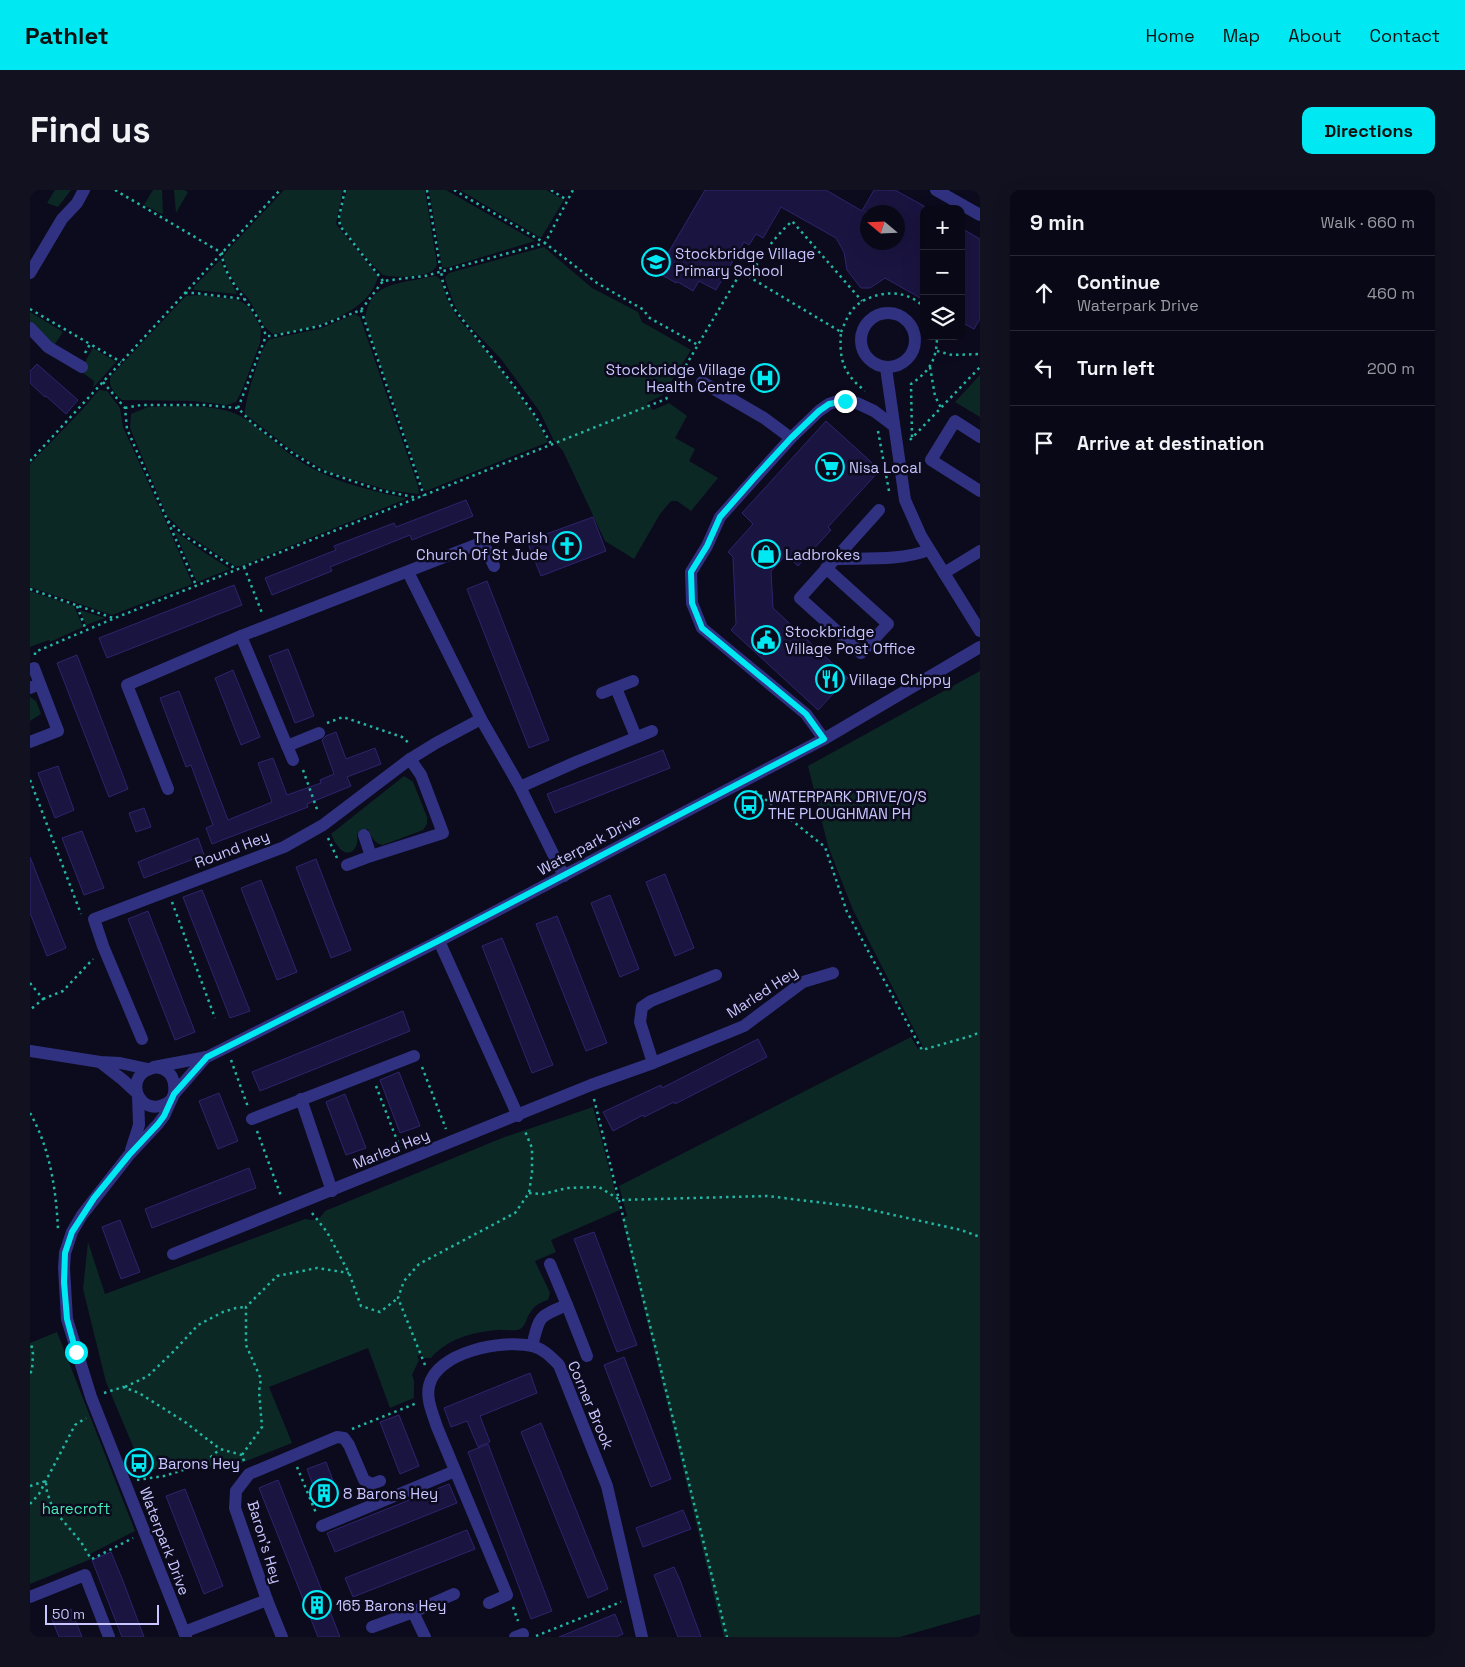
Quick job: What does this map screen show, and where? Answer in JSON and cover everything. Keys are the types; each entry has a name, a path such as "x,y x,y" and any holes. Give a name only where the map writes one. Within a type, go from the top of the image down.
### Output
{"street":[{"path":"30,273 62,219 84,190"},
{"path":"936,190 980,215"},
{"path":"884,312 897,313 908,320 915,332 916,345 910,357 900,365 886,368 874,364 864,354 860,341 863,328 871,317 884,312"},
{"path":"30,328 48,347 80,366"},
{"path":"886,368 905,500 929,550 980,631"},
{"path":"702,382 764,418 791,438"},
{"path":"824,739 806,714 702,628 692,603 691,572 707,546 720,517 791,438 819,411 829,404 845,401 874,410 894,426"},
{"path":"980,437 955,421 931,460 980,491"},
{"path":"831,564 888,624 861,653 800,598 879,510"},
{"path":"168,789 127,685 241,636 483,542 494,566"},
{"path":"831,564 918,554 929,550"},
{"path":"944,573 980,551"},
{"path":"408,572 481,719 520,788 564,876"},
{"path":"241,636 293,760"},
{"name":"Waterpark Drive","path":"129,1155 139,1125 137,1082 143,1072 151,1068 207,1057 438,941 824,739 980,647"},
{"path":"30,742 58,731 35,686 34,668"},
{"path":"602,693 633,682"},
{"path":"616,688 636,737"},
{"name":"Round Hey","path":"94,919 284,847 323,825 415,756 481,719"},
{"path":"520,788 652,731"},
{"path":"287,746 319,733"},
{"path":"348,865 443,833 415,756"},
{"path":"364,835 371,856"},
{"path":"94,919 103,946 142,1040"},
{"path":"438,941 518,1116"},
{"name":"Marled Hey","path":"173,1254 452,1143 591,1085 744,1026 802,982 833,974"},
{"path":"653,1062 640,1022 642,1007 651,1001 716,975"},
{"path":"30,1051 166,1071 171,1075 175,1087 172,1097 159,1106 153,1106 142,1101 118,1076 100,1062"},
{"path":"252,1119 414,1056"},
{"name":"Waterpark Drive","path":"185,1635 91,1397 67,1319 64,1282 65,1253 72,1232 82,1215 129,1155 158,1124 164,1116 172,1097 207,1057"},
{"path":"301,1099 332,1190"},
{"path":"550,1264 588,1356"},
{"path":"532,1346 538,1325 544,1315 567,1305"},
{"name":"Corner Brook","path":"432,1377 453,1358 473,1349 512,1344 532,1346 548,1353 559,1365 607,1486 642,1637"},
{"path":"432,1377 428,1386 428,1400 437,1427 508,1594 489,1603"},
{"path":"250,1474 337,1437 344,1438 350,1445 364,1480 376,1482 379,1502"},
{"path":"322,1526 456,1470"},
{"name":"Baron's Hey","path":"250,1474 236,1491 235,1508 266,1600 282,1637"},
{"path":"30,1597 85,1575 109,1637"},
{"path":"372,1627 454,1594"},
{"path":"185,1635 266,1600"},
{"path":"413,1612 425,1637"}],"path":[{"path":"115,190 222,253"},
{"path":"30,461 280,190"},
{"path":"345,190 339,217 340,226 384,281"},
{"path":"427,190 441,271 447,294 456,311 476,338 494,357 536,417 551,444"},
{"path":"454,190 545,243 597,284 644,310 648,318 698,345"},
{"path":"551,190 567,200"},
{"path":"266,336 284,335 320,326 361,310 384,281 409,279 545,243 573,190"},
{"path":"750,278 761,256 776,236 792,221 862,301"},
{"path":"222,253 222,259 230,279 246,299 264,328 266,336 238,408"},
{"path":"34,668 37,662 34,652 196,585 666,399 741,272 841,332"},
{"path":"184,293 246,299"},
{"path":"890,494 870,395 848,375 843,365 840,350 841,332 847,316 862,301 877,295 891,293 906,296 920,305"},
{"path":"30,309 121,362"},
{"path":"361,310 424,496"},
{"path":"912,438 911,384 920,378 930,367 937,351 937,340"},
{"path":"80,366 90,344"},
{"path":"937,351 952,355 980,354"},
{"path":"930,367 936,396 941,408"},
{"path":"884,465 980,367"},
{"path":"103,382 125,408 127,429 196,585"},
{"path":"125,408 141,405 197,405 238,408 251,422 290,452 320,470 379,490 418,498"},
{"path":"168,520 188,538 236,569"},
{"path":"244,567 267,626"},
{"path":"30,588 115,618"},
{"path":"77,605 86,630"},
{"path":"319,733 323,724 342,717 402,737 415,756"},
{"path":"30,780 85,924 94,919"},
{"path":"743,781 825,847 847,912 922,1050 980,1032"},
{"path":"168,891 215,1018"},
{"path":"30,1010 43,999 63,991 103,946"},
{"path":"30,983 43,999"},
{"path":"414,1056 420,1061 452,1143"},
{"path":"371,1073 405,1161"},
{"path":"591,1085 727,1637"},
{"path":"30,1112 39,1128 46,1151 57,1213 58,1230"},
{"path":"304,1202 326,1232 349,1273 361,1306 380,1312 398,1298 404,1280 420,1264 515,1213 529,1193 532,1172 532,1148 518,1116"},
{"path":"529,1193 543,1194 567,1188 599,1187 620,1200 767,1196 858,1207 961,1230 980,1237"},
{"path":"91,1397 123,1387 148,1376 174,1352 198,1325 223,1312 246,1307 277,1276 317,1268 349,1273"},
{"path":"398,1298 420,1355 432,1377"},
{"path":"242,1456 262,1427 259,1391 261,1379 246,1345 246,1307"},
{"path":"30,1373 32,1371 33,1354 31,1343"},
{"path":"123,1387 139,1393 185,1422 220,1449 242,1456 250,1474"},
{"path":"344,1438 350,1430 428,1400"},
{"path":"30,1504 39,1494 76,1425 90,1416"},
{"path":"125,1482 164,1476 204,1464 220,1449"},
{"path":"293,1457 322,1526"},
{"path":"30,1486 46,1481"},
{"path":"46,1481 47,1492 53,1509 81,1542 91,1559"},
{"path":"85,1575 81,1563 144,1532"},
{"path":"508,1594 523,1636 634,1597"}],"green space":[{"path":"55,190 71,190 58,207 47,203"},
{"path":"153,190 162,190 162,214 144,205"},
{"path":"174,190 188,192 176,213"},
{"path":"284,190 343,190 336,224 378,276 373,290 350,311 319,325 287,333 273,334 264,326 248,298 236,285 223,257"},
{"path":"347,190 425,190 437,264 435,269 422,275 396,277 383,275 359,249 342,226 340,214"},
{"path":"429,190 446,190 535,241 446,268 442,267"},
{"path":"460,190 546,190 564,200 541,238"},
{"path":"544,247 592,288 638,312 642,322 691,350 663,395 647,403 653,410 669,403 687,416 675,438 695,449 689,461 718,478 691,511 677,501 671,501 660,514 634,559 605,541 563,451 554,441 540,412 501,359 462,318 454,304 445,279 449,273"},
{"path":"220,260 237,294 194,290 194,287"},
{"path":"436,276 441,280 447,299 458,318 493,359 520,396 535,417 548,442 426,491 423,488 365,319 370,302 379,291 399,283"},
{"path":"201,295 242,302 250,308 261,328 260,343 236,402 227,405 193,401 122,400 111,386 111,376 186,296"},
{"path":"30,312 63,332 55,344 50,343 30,322"},
{"path":"355,314 360,317 418,486 419,494 387,490 326,471 294,452 245,414 247,399 257,366 264,347 270,339 319,329"},
{"path":"93,348 116,362 93,388 94,381 83,373 86,360"},
{"path":"980,375 980,417 955,402"},
{"path":"99,390 107,391 120,408 123,427 192,583 112,615 30,587 30,464"},
{"path":"148,407 204,407 236,414 250,422 294,457 320,472 347,483 406,499 241,566 235,566 185,533 167,516 130,428 131,414"},
{"path":"174,530 202,551 230,569 197,582"},
{"path":"30,591 74,606 83,627 50,642 49,640 30,647"},
{"path":"80,610 105,618 86,625"},
{"path":"980,671 980,1614 900,1637 724,1637 622,1218 627,1216 619,1186 911,1037 918,1049 923,1047 853,910 828,846 808,766"},
{"path":"30,697 36,701 41,714 30,721"},
{"path":"404,776 413,782 427,817 427,824 423,830 383,845 375,841 368,829 357,834 357,845 352,852 349,853 341,850 331,834"},
{"path":"593,1107 620,1210 551,1240 556,1252 535,1261 550,1293 548,1300 533,1308 522,1328 470,1335 453,1341 437,1351 431,1358 424,1358 422,1354 417,1356 419,1360 412,1375 414,1398 390,1408 368,1348 269,1387 292,1443 236,1465 143,1470 106,1382 83,1289 88,1242 105,1294 305,1219 317,1219 325,1211 502,1138"},
{"name":"harecroft","path":"57,1332 135,1531 90,1554 91,1559 30,1584 30,1343"}],"building":[{"path":"705,190 826,190 860,210 860,250 905,250 905,205 865,205 874,190 895,190 922,205 920,205 920,298 885,278 870,288 861,288 847,270 844,252 836,238 781,207 763,238 756,234 749,245 744,242 716,290 699,281 693,291 678,282 676,283 657,272"},
{"path":"965,230 980,239 980,319 974,329 965,324"},
{"path":"37,364 78,400 66,414 30,383 30,371"},
{"path":"826,421 880,470 828,527 831,530 798,566 786,555 771,571 773,608 848,678 818,710 731,630 736,624 733,557 728,552 753,524 742,513"},
{"path":"466,500 473,516 412,540 410,535 330,567 332,571 272,595 265,578 336,550 334,546 394,523 396,527"},
{"name":"The Parish Church Of St Jude","path":"593,517 606,551 541,576 527,541"},
{"path":"487,581 549,740 529,748 467,589"},
{"path":"234,585 242,605 107,658 99,638"},
{"path":"288,649 314,716 295,723 269,656"},
{"path":"77,655 128,789 109,797 57,663"},
{"path":"233,670 260,737 241,745 215,678"},
{"path":"179,691 228,820 272,802 258,763 273,758 287,795 321,783 320,780 334,774 322,740 336,732 346,759 375,748 381,764 347,777 351,786 307,804 308,807 212,844 206,828 213,825 191,765 186,767 160,698"},
{"path":"663,750 670,768 555,813 547,794"},
{"path":"58,766 74,810 55,818 38,773"},
{"path":"144,808 151,827 136,832 129,813"},
{"path":"82,831 104,888 84,895 62,838"},
{"path":"198,838 204,855 144,878 138,862"},
{"path":"30,857 66,948 47,956 30,913"},
{"path":"316,859 351,950 331,958 296,867"},
{"path":"665,874 694,948 675,956 646,882"},
{"path":"261,880 297,972 277,980 241,888"},
{"path":"202,890 250,1011 230,1018 183,897"},
{"path":"610,895 639,969 620,977 591,903"},
{"path":"148,911 195,1032 175,1040 128,919"},
{"path":"557,916 607,1043 586,1051 536,924"},
{"path":"502,938 553,1065 532,1073 482,946"},
{"path":"403,1011 410,1031 260,1091 252,1072"},
{"path":"758,1039 767,1057 675,1104 674,1102 644,1117 643,1115 613,1131 603,1112 661,1085 662,1088"},
{"path":"399,1072 420,1126 400,1133 380,1080"},
{"path":"219,1093 238,1141 218,1149 199,1101"},
{"path":"345,1094 366,1148 346,1155 326,1102"},
{"path":"249,1168 256,1188 152,1228 145,1209"},
{"path":"120,1220 140,1272 121,1279 102,1227"},
{"path":"594,1232 637,1345 617,1352 574,1239"},
{"path":"624,1357 671,1479 651,1487 604,1365"},
{"path":"530,1373 537,1393 480,1416 490,1442 478,1447 467,1421 451,1427 444,1408"},
{"path":"399,1415 419,1466 400,1474 380,1422"},
{"path":"541,1423 608,1589 588,1598 521,1432"},
{"path":"488,1444 552,1611 531,1619 468,1452"},
{"path":"326,1462 337,1491 318,1498 307,1469"},
{"path":"278,1480 340,1637 318,1637 259,1488"},
{"path":"449,1484 457,1503 335,1552 327,1533"},
{"path":"185,1489 223,1586 204,1594 166,1496"},
{"path":"683,1510 691,1529 643,1547 636,1528"},
{"path":"467,1530 475,1549 353,1597 345,1578"},
{"path":"111,1552 144,1637 122,1637 92,1560"},
{"path":"674,1567 701,1637 678,1637 654,1575"},
{"path":"71,1609 82,1637 59,1637 51,1617"},
{"path":"615,1614 623,1634 616,1637 559,1637"}],"place":[{"name":"Stockbridge Village Primary School","path":"656,262"},
{"name":"Stockbridge Village Health Centre","path":"765,378"},
{"name":"Nisa Local","path":"830,467"},
{"name":"The Parish Church Of St Jude","path":"567,546"},
{"name":"Ladbrokes","path":"766,554"},
{"name":"Stockbridge Village Post Office","path":"766,640"},
{"name":"Village Chippy","path":"830,679"},
{"name":"WATERPARK DRIVE/O/S THE PLOUGHMAN PH","path":"749,805"},
{"name":"Barons Hey","path":"139,1463"},
{"name":"8 Barons Hey","path":"324,1493"},
{"name":"165 Barons Hey","path":"317,1605"}],"route":[{"path":"76,1352 67,1319 64,1282 65,1253 72,1232 94,1198 164,1116 174,1094 193,1070 207,1057 438,941 824,739 806,714 702,628 692,603 691,572 707,546 720,517 756,476 819,411 829,404 845,401"}]}
